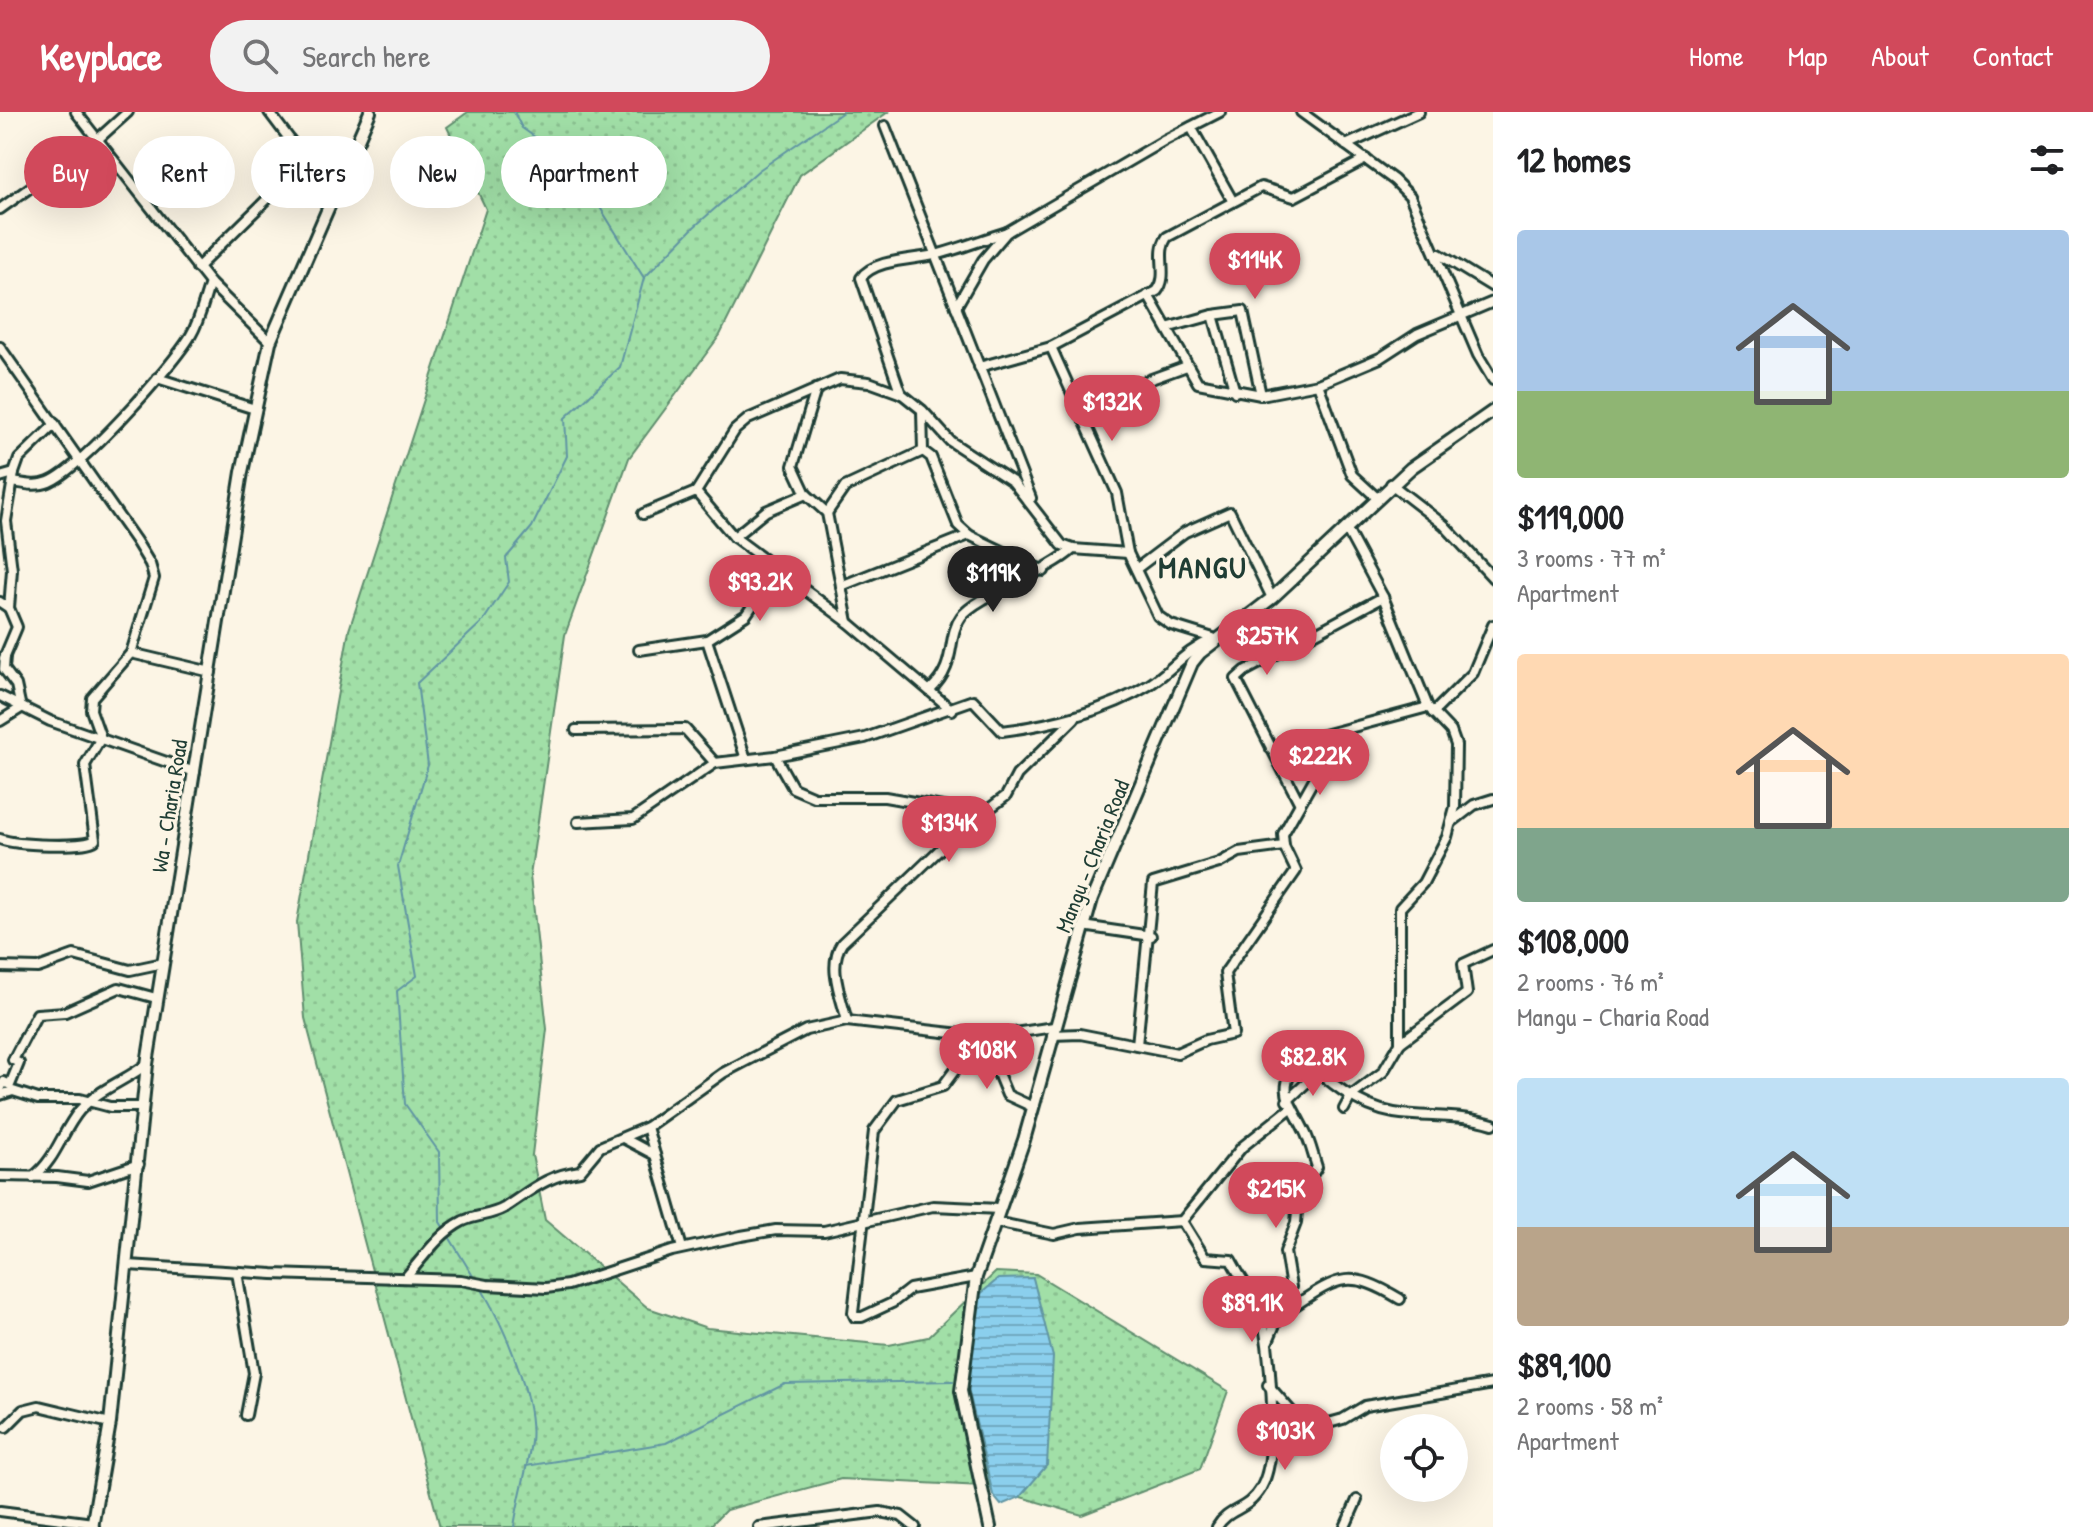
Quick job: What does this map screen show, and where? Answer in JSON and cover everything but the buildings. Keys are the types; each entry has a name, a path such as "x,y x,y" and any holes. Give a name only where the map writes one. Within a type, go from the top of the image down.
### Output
{"street":[{"path":"76,112 94,136"},
{"path":"101,136 128,112"},
{"path":"269,112 287,136"},
{"name":"Wa - Charia Road","path":"359,136 370,112"},
{"path":"902,394 861,278 865,273 902,260 936,256 1007,232 1220,112"},
{"path":"1301,112 1366,159 1410,196 1478,355 1493,380"},
{"path":"1346,145 1419,112"},
{"path":"885,126 1033,503 1056,540 1073,549 1128,553"},
{"path":"1191,127 1232,200"},
{"path":"979,367 1051,347 1161,287 1164,280 1162,248 1167,237 1232,200 1261,187 1294,197 1366,159"},
{"path":"117,166 210,283 270,342"},
{"path":"0,209 24,192"},
{"path":"197,268 258,208"},
{"name":"Wa - Charia Road","path":"93,1526 110,1423 156,998 242,472 270,342 327,208"},
{"path":"956,307 983,260 1007,232"},
{"path":"1436,251 1456,268 1493,287"},
{"path":"0,477 31,485 50,482 79,459 157,378 193,331 210,283"},
{"path":"1148,295 1170,327 1193,378 1205,387 1261,395 1318,384 1380,358 1417,334 1493,302"},
{"path":"1170,327 1213,315 1243,311 1261,395"},
{"path":"1213,315 1235,392"},
{"path":"0,347 150,564 154,578 131,653 92,698 91,710 101,738"},
{"path":"1051,347 1119,499 1128,553 1163,621 1214,639"},
{"path":"1084,420 1110,394 1187,366"},
{"path":"157,378 255,409"},
{"path":"643,514 696,492 741,424 840,379 886,386 902,394 922,410 950,441 1013,482 1033,503"},
{"path":"1318,384 1352,475 1377,498"},
{"path":"816,389 793,466 806,494 827,513 848,622"},
{"path":"922,410 923,451"},
{"name":"Mangu - Charia Road","path":"990,1527 986,1495 961,1391 976,1277 1033,1107 1083,926 1098,883 1192,663 1272,598 1391,484 1493,411"},
{"path":"21,708 16,685 4,669 3,659 17,627 9,608 12,570 6,521 19,459 55,424"},
{"path":"827,513 845,487 923,451"},
{"path":"923,451 931,457 958,525 969,535 1044,571"},
{"path":"1391,484 1444,525 1493,578"},
{"path":"696,492 734,537 848,622 952,710"},
{"path":"734,537 766,511 806,494"},
{"path":"1136,569 1185,532 1230,512 1272,598"},
{"path":"1346,528 1383,597 1431,710 1451,731 1456,745 1452,822 1423,883 1400,908 1400,1043"},
{"path":"841,586 969,535"},
{"path":"930,690 945,671 961,617 988,598 1044,571 1073,549"},
{"path":"639,650 707,640 746,615 777,570"},
{"path":"1299,802 1237,684 1239,674 1383,597"},
{"path":"0,602 9,608"},
{"path":"1271,749 1431,710 1473,673 1493,625"},
{"path":"578,822 633,819 715,763 775,756 865,738 977,701 991,722 1002,731 1079,715 1149,685 1180,656 1225,634"},
{"path":"707,640 746,759"},
{"path":"131,653 211,672"},
{"path":"0,696 21,708 195,772"},
{"path":"0,721 21,708"},
{"path":"847,1021 834,965 835,954 955,835 1006,796 1017,775 1079,715"},
{"path":"576,730 685,729 715,763"},
{"path":"406,1277 433,1245 464,1221 502,1209 541,1182 562,1173 580,1171 600,1147 647,1127 710,1082 769,1046 806,1030 847,1021 906,1025 984,1037 1053,1031 1182,1053 1206,1040 1233,1034 1225,973 1296,871 1284,846 1284,830 1332,747 1334,733"},
{"path":"0,839 32,846 61,842 81,846 95,840 85,765 101,738"},
{"path":"775,756 793,788 803,794 885,797 984,814"},
{"path":"1452,822 1474,805 1493,799"},
{"path":"1137,1045 1151,936 1153,883 1219,863 1239,852 1284,846"},
{"path":"1083,926 1151,936"},
{"path":"1344,1109 1351,1096 1383,1072 1400,1043 1467,993 1463,964 1493,950"},
{"path":"0,967 38,968 74,955 130,970 163,963"},
{"path":"143,1107 110,1107 89,1101 38,1099 13,1091 0,1092 4,1082 10,1085 19,1063 13,1060 37,1014 65,1012 119,988 156,998"},
{"path":"984,1037 1007,1095 1033,1107"},
{"path":"976,1277 910,1289 892,1303 855,1317 874,1131 897,1100 943,1086 984,1037"},
{"path":"1268,1341 1284,1311 1291,1287 1285,1252 1296,1223 1298,1198 1317,1167 1306,1134 1289,1105 1286,1083 1300,1055 1351,1096 1394,1113 1469,1118 1493,1124"},
{"path":"33,1177 46,1167 67,1127 89,1101 147,1064"},
{"path":"995,1222 1054,1234 1080,1228 1182,1221 1242,1147 1289,1105 1318,1072"},
{"path":"647,1127 682,1248"},
{"path":"623,1138 655,1155"},
{"path":"0,1176 88,1181 139,1164"},
{"path":"128,1265 406,1277 546,1288 568,1285 682,1248 776,1230 824,1231 933,1206 1000,1209"},
{"path":"1182,1221 1205,1258 1231,1260 1247,1288 1259,1300 1284,1311"},
{"path":"237,1272 254,1373 246,1415"},
{"path":"1284,1311 1332,1282 1368,1280 1400,1299"},
{"path":"1217,1527 1224,1516 1247,1507 1269,1471 1268,1341 1259,1300"},
{"path":"1268,1385 1298,1419 1318,1426 1343,1419 1365,1406 1493,1384"},
{"path":"6,1427 23,1410 39,1406 110,1423"},
{"path":"1343,1526 1357,1500"},
{"path":"0,1511 93,1526"},
{"path":"759,1527 880,1512 901,1516 915,1527"}],"green space":[{"path":"468,112 888,112 800,175 720,335 629,458 565,635 530,876 547,1029 532,1155 545,1220 648,1308 707,1328 889,1345 928,1337 996,1272 1036,1274 1228,1391 1200,1469 1082,1515 983,1486 841,1479 726,1510 709,1527 440,1527 305,1018 297,922 349,630 486,209 485,136 451,136 447,127"}],"water":[{"path":"1033,1278 1053,1357 1047,1465 1020,1497 1001,1505 993,1495 968,1388 978,1296 998,1279"}],"waterway":[{"path":"514,112 522,128 573,164 644,278"},
{"path":"445,1230 440,1222 439,1152 405,1104 397,991 417,976 398,866 428,765 417,683 483,621 509,582 506,558 532,527 567,456 565,418 620,367 644,278 694,227 759,170 843,112"},
{"path":"448,1235 476,1281"},
{"path":"480,1286 516,1361 531,1424 531,1442 514,1527"},
{"path":"526,1466 666,1443 785,1384 953,1381"}],"district":[{"name":"MANGU","path":"1203,568"}]}
